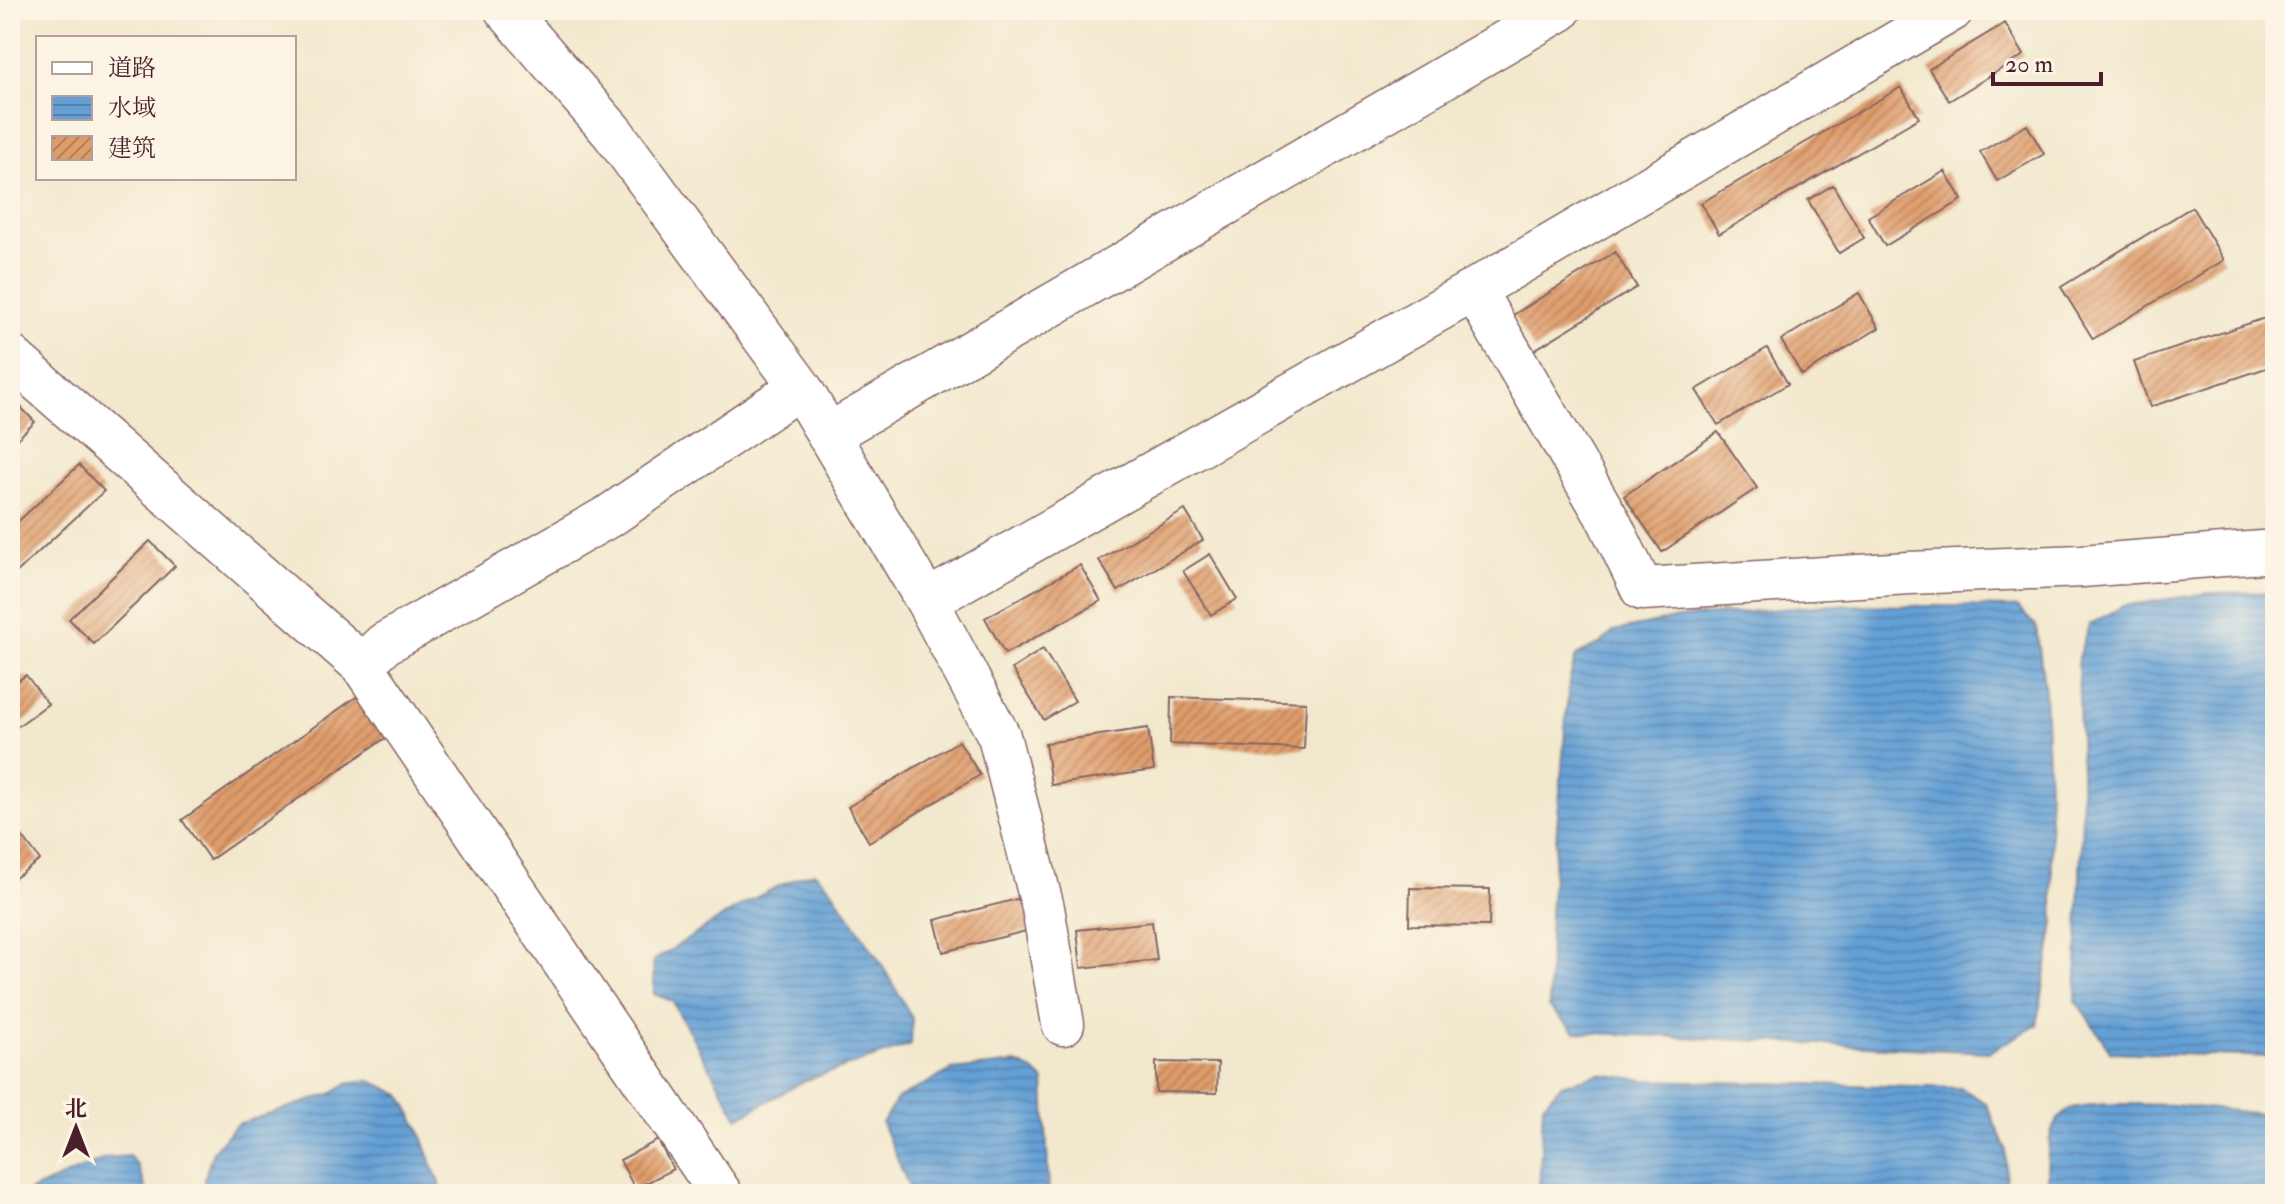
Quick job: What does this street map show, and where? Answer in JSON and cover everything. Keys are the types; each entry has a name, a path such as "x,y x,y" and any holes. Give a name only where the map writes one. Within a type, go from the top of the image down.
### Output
{"street":[{"path":"506,10 613,133 800,387 927,601 999,736 1043,908 1063,1024"},
{"path":"927,601 1474,290 1952,10"},
{"path":"828,435 1555,11"},
{"path":"1474,290 1609,521 1642,589 2082,566 2275,551"},
{"path":"10,356 362,665 721,1194"},
{"path":"362,665 384,644 611,515 800,387"}],"water":[{"path":"2275,592 2275,1057 2111,1052 2076,1001 2082,814 2078,658 2089,625 2123,606 2209,593"},
{"path":"1827,605 2017,607 2036,626 2045,691 2054,923 2037,1025 1989,1052 1575,1032 1549,1007 1550,913 1569,682 1576,656 1602,643 1614,631 1678,618"},
{"path":"814,872 829,886 879,960 912,1018 911,1045 804,1081 738,1118 672,1001 654,994 653,961 751,900"},
{"path":"1016,1063 1034,1071 1044,1081 1049,1194 912,1194 882,1123 897,1099 952,1070"},
{"path":"1599,1074 1644,1080 1961,1088 1986,1103 2006,1149 2005,1194 1539,1194 1543,1105 1561,1085"},
{"path":"369,1080 401,1095 418,1126 443,1194 208,1194 204,1180 213,1151 237,1124 331,1094 346,1084"},
{"path":"2117,1104 2174,1105 2275,1115 2275,1194 2047,1194 2047,1158 2056,1122 2073,1108"},
{"path":"129,1156 137,1165 148,1194 23,1194 106,1158"}],"building":[{"path":"2005,23 2024,55 1949,101 1929,69"},
{"path":"1901,87 1919,118 1719,234 1701,203"},
{"path":"2027,125 2044,154 1997,181 1980,152"},
{"path":"1945,171 1962,200 1885,246 1868,217"},
{"path":"1833,185 1864,238 1839,253 1808,200"},
{"path":"2192,207 2224,260 2093,339 2061,287"},
{"path":"1615,252 1637,287 1534,350 1513,315"},
{"path":"1859,293 1879,328 1802,375 1781,340"},
{"path":"2271,316 2275,329 2275,365 2150,407 2134,362"},
{"path":"1767,348 1788,384 1718,425 1696,390"},
{"path":"13,399 35,422 10,446 10,402"},
{"path":"1718,432 1757,488 1662,552 1624,496"},
{"path":"79,465 104,491 16,573 10,566 10,529"},
{"path":"1185,510 1203,540 1118,591 1099,560"},
{"path":"150,541 175,566 94,644 69,619"},
{"path":"1210,554 1237,599 1211,615 1183,571"},
{"path":"1080,565 1101,601 1005,654 985,618"},
{"path":"1043,649 1075,701 1044,720 1012,669"},
{"path":"26,675 48,704 10,732 10,687"},
{"path":"362,693 391,734 210,860 182,820"},
{"path":"1171,697 1306,702 1304,749 1170,744"},
{"path":"1148,728 1154,770 1051,785 1045,743"},
{"path":"959,741 980,775 869,842 848,807"},
{"path":"10,820 40,860 15,878 10,871"},
{"path":"1410,888 1490,889 1489,926 1409,925"},
{"path":"1029,896 1038,928 943,952 935,920"},
{"path":"1152,922 1157,960 1081,968 1077,930"},
{"path":"1156,1062 1218,1063 1217,1093 1156,1092"},
{"path":"658,1140 673,1169 635,1189 620,1160"}]}
